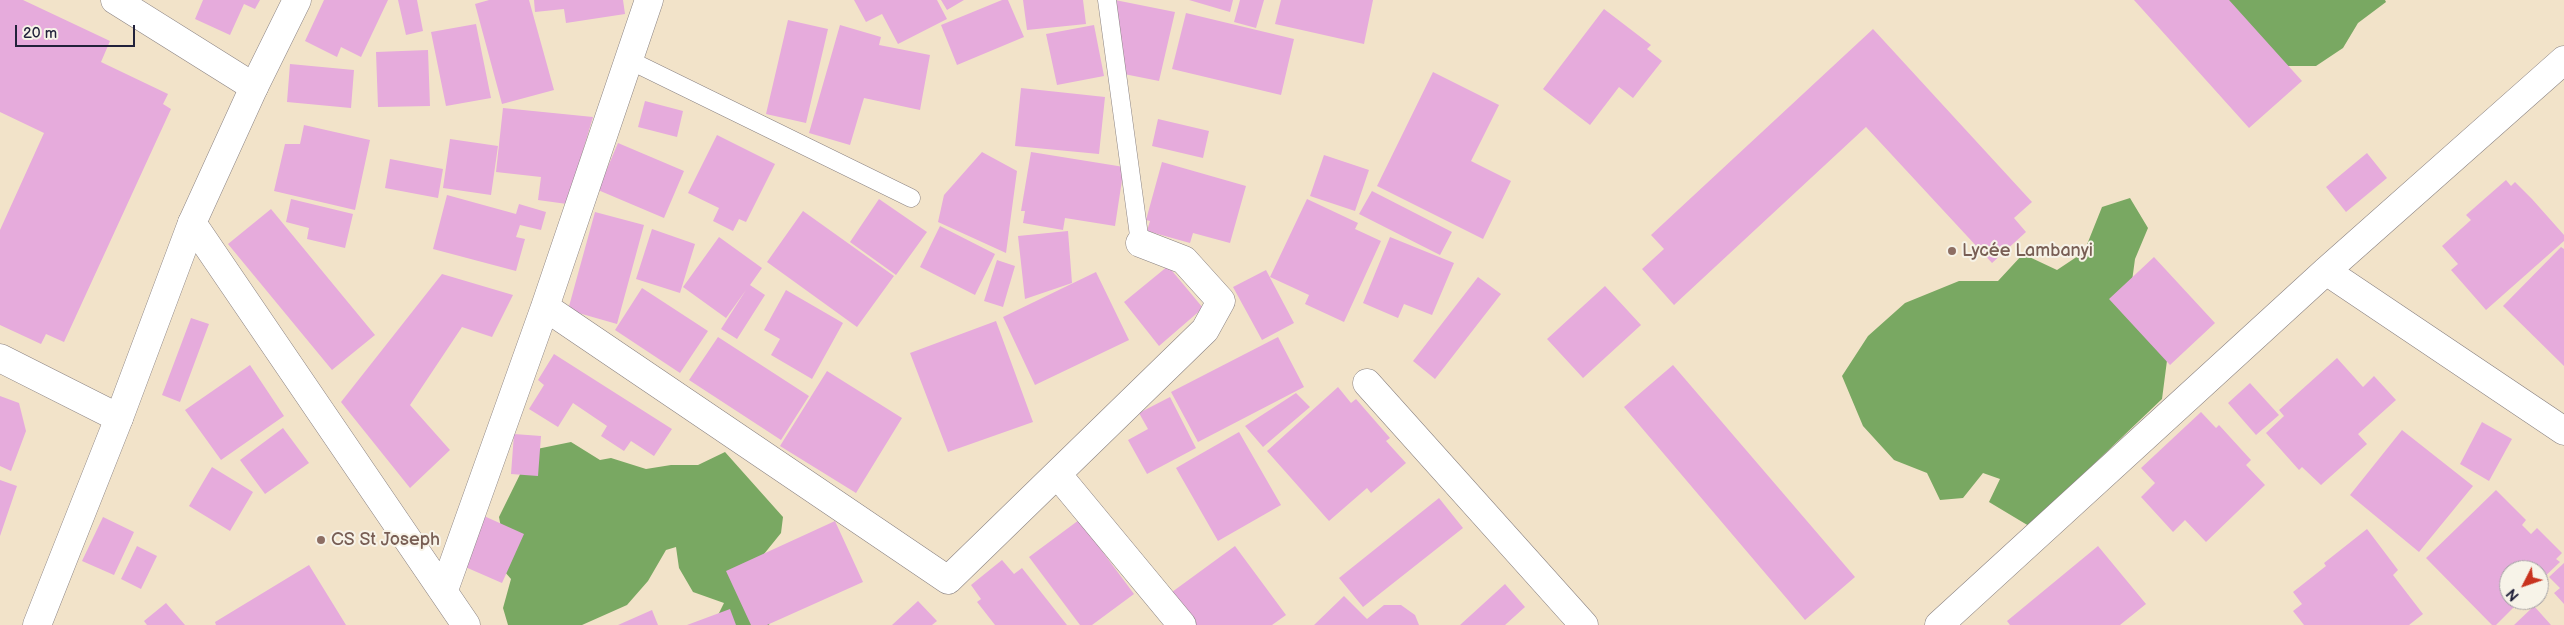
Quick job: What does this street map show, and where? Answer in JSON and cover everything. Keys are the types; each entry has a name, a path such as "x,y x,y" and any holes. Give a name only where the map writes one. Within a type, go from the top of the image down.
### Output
{"street":[{"path":"114,0 254,87"},
{"path":"37,625 119,418 192,223 254,87 298,0"},
{"path":"444,590 545,307 649,0"},
{"path":"1939,625 2326,271 2564,60"},
{"path":"192,223 444,590 466,625"},
{"path":"545,307 948,580 1204,330 1221,301 1184,260 1140,243"},
{"path":"2326,271 2564,431"},
{"path":"0,358 119,418"},
{"path":"1366,383 1584,625"},
{"path":"1057,474 1182,625"}],"lane":[{"path":"1106,0 1140,243"},
{"path":"629,60 911,198"}],"green space":[{"path":"2212,0 2385,0 2386,2 2358,23 2343,48 2316,66 2273,66"},
{"path":"2130,198 2148,228 2135,259 2130,296 2169,345 2162,399 2029,526 1989,502 2000,479 1983,473 1963,498 1940,500 1927,473 1894,460 1863,426 1842,376 1868,336 1905,303 1959,281 1998,281 2023,254 2057,270 2084,252 2102,207"},
{"path":"571,442 600,460 611,458 646,469 671,465 698,465 725,452 783,517 781,533 743,580 772,614 769,625 713,625 724,603 693,592 679,568 676,547 666,550 648,581 627,605 582,625 508,625 503,608 511,579 492,557 502,533 499,517 532,450"}],"building":[{"path":"0,0 23,0 110,41 101,62 168,94 163,104 171,109 64,342 46,334 41,344 0,325 0,230 44,133 0,112"},
{"path":"203,0 260,0 255,9 244,4 230,35 195,19"},
{"path":"324,0 388,0 361,57 341,47 337,57 305,41"},
{"path":"398,0 417,0 423,31 406,35"},
{"path":"489,0 529,0 554,90 502,104 475,4"},
{"path":"534,0 623,0 625,14 566,23 564,9 535,12"},
{"path":"854,0 937,0 947,19 898,44 882,14 866,22"},
{"path":"941,0 964,0 947,10"},
{"path":"1002,0 1008,0 1024,37 957,65 941,25"},
{"path":"1023,0 1083,0 1086,24 1027,30"},
{"path":"1115,0 1175,12 1159,81 1119,73"},
{"path":"1189,0 1233,0 1230,12"},
{"path":"1240,0 1264,0 1256,28 1234,22"},
{"path":"1281,0 1373,0 1364,44 1275,24"},
{"path":"2134,0 2229,0 2302,81 2249,128"},
{"path":"1604,9 1651,45 1647,49 1662,61 1633,98 1619,87 1590,125 1543,89"},
{"path":"1186,13 1294,39 1281,95 1172,69"},
{"path":"788,20 828,29 806,123 766,114"},
{"path":"476,24 491,98 446,106 431,32"},
{"path":"840,25 881,37 879,45 930,55 920,110 864,98 850,145 809,133"},
{"path":"1094,25 1104,76 1057,85 1046,34"},
{"path":"1873,29 2032,202 2014,218 2026,232 1992,263 1866,127 1674,305 1642,269 1664,249 1651,235"},
{"path":"428,50 430,106 378,107 376,52"},
{"path":"290,64 354,70 351,108 287,102"},
{"path":"1433,72 1499,105 1471,161 1511,181 1483,239 1377,186"},
{"path":"1021,88 1105,97 1099,154 1015,146"},
{"path":"645,101 683,111 677,137 638,127"},
{"path":"503,108 593,117 567,204 538,200 541,177 496,172"},
{"path":"1158,119 1209,131 1203,158 1152,146"},
{"path":"304,125 370,140 355,210 274,191 285,144 300,144"},
{"path":"717,135 775,164 746,222 739,219 733,231 713,221 719,208 688,193"},
{"path":"450,139 498,146 491,195 443,188"},
{"path":"618,143 684,171 664,218 598,190"},
{"path":"982,152 1017,171 1006,253 938,222 944,195"},
{"path":"1031,152 1124,167 1115,226 1065,218 1063,230 1023,223 1025,211 1021,211"},
{"path":"2367,153 2387,178 2346,212 2326,187"},
{"path":"1324,155 1369,170 1355,211 1310,196"},
{"path":"390,159 443,169 438,198 385,188"},
{"path":"1162,162 1246,186 1230,243 1193,233 1190,243 1147,231 1150,221 1146,220"},
{"path":"2506,180 2511,186 2515,182 2532,199 2564,235 2564,241 2486,310 2451,270 2458,264 2442,246 2471,220 2466,215"},
{"path":"1372,191 1452,232 1440,255 1359,214"},
{"path":"447,195 516,214 519,204 546,212 541,230 520,225 516,237 525,239 516,271 433,249"},
{"path":"291,199 353,214 345,248 307,239 309,228 286,222"},
{"path":"879,199 927,232 896,275 850,242"},
{"path":"1307,199 1358,223 1355,229 1381,241 1344,322 1305,304 1309,295 1270,277"},
{"path":"271,209 375,335 332,370 228,244"},
{"path":"803,211 894,276 857,327 767,262"},
{"path":"595,212 644,225 617,324 568,310"},
{"path":"940,226 995,254 975,295 920,267"},
{"path":"652,229 695,244 680,293 636,279"},
{"path":"1068,231 1072,283 1025,299 1018,236"},
{"path":"719,237 762,268 750,285 765,295 737,339 721,329 746,290 726,318 683,287"},
{"path":"1390,237 1454,263 1432,315 1404,304 1398,318 1363,303"},
{"path":"2561,247 2564,249 2564,366 2503,306"},
{"path":"2154,257 2215,323 2170,365 2109,299"},
{"path":"997,260 1015,266 1003,307 984,301"},
{"path":"1168,266 1203,308 1159,346 1124,302"},
{"path":"1266,270 1294,323 1262,340 1233,287"},
{"path":"1096,272 1129,340 1035,385 1003,317"},
{"path":"442,274 513,295 492,337 462,327 410,405 450,450 410,488 341,402"},
{"path":"1478,277 1501,294 1435,379 1413,361"},
{"path":"1605,286 1641,325 1583,378 1547,339"},
{"path":"642,288 708,331 680,373 615,330"},
{"path":"786,290 843,323 812,379 771,355 780,339 764,330"},
{"path":"191,318 209,324 180,402 162,395"},
{"path":"996,321 1033,422 948,452 910,353"},
{"path":"718,337 809,396 781,440 689,380"},
{"path":"1278,337 1304,387 1198,442 1171,392"},
{"path":"554,354 672,429 654,456 631,441 624,451 601,436 607,426 573,403 558,427 529,409 544,385 538,380"},
{"path":"2337,358 2363,387 2374,376 2396,400 2358,434 2367,444 2321,485 2302,467 2299,470 2266,433 2284,416 2279,410"},
{"path":"250,365 284,416 221,460 185,410"},
{"path":"1673,365 1855,577 1805,620 1624,407"},
{"path":"827,371 902,418 856,493 780,446"},
{"path":"2250,383 2279,415 2256,435 2228,403"},
{"path":"1338,387 1351,403 1356,399 1390,438 1386,441 1406,463 1371,493 1367,488 1329,521 1267,451"},
{"path":"1296,393 1310,407 1263,447 1245,426"},
{"path":"0,396 19,403 26,431 11,471 0,466"},
{"path":"1170,397 1196,448 1147,474 1128,440 1148,429 1139,413"},
{"path":"2201,412 2216,428 2219,425 2251,460 2246,465 2265,485 2206,542 2185,520 2173,532 2141,497 2155,483 2141,468"},
{"path":"2482,422 2512,439 2489,481 2460,464"},
{"path":"283,428 309,463 265,494 240,460"},
{"path":"2402,430 2473,486 2419,552 2350,495"},
{"path":"1239,432 1281,505 1218,541 1176,468"},
{"path":"514,434 541,436 538,476 511,474"},
{"path":"212,467 253,492 230,531 189,506"},
{"path":"0,480 17,486 0,536"},
{"path":"2496,490 2526,520 2522,525 2531,534 2537,528 2562,553 2556,559 2560,562 2549,572 2549,560 2499,560 2499,610 2511,610 2496,625 2492,625 2426,558"},
{"path":"1439,498 1463,528 1363,607 1339,578"},
{"path":"484,516 524,534 502,583 463,566"},
{"path":"103,517 134,532 114,575 82,561"},
{"path":"1079,520 1134,594 1092,625 1080,625 1029,557"},
{"path":"835,521 863,582 767,625 751,625 726,571"},
{"path":"2367,529 2398,570 2393,575 2423,614 2409,625 2304,625 2293,611 2302,604 2293,592 2326,566 2324,563"},
{"path":"137,546 157,556 141,589 121,579"},
{"path":"1235,546 1286,615 1272,625 1196,625 1172,592"},
{"path":"2098,546 2146,604 2120,625 2010,625 2007,621"},
{"path":"1002,560 1014,574 1022,568 1067,625 995,625 977,602 981,599 971,585"},
{"path":"2564,563 2564,604 2554,593 2560,588 2549,577"},
{"path":"309,565 346,625 216,625 215,622"},
{"path":"1505,584 1525,607 1505,625 1460,625"},
{"path":"1344,596 1367,619 1384,605 1401,605 1415,615 1419,625 1314,625"},
{"path":"918,601 937,621 932,625 892,625"},
{"path":"166,603 185,625 147,625 144,621"},
{"path":"730,609 736,625 687,625"},
{"path":"652,610 658,625 618,625"},
{"path":"2530,610 2538,610 2551,625 2514,625"}],"place":[{"name":"Lycée Lambanyi","path":"1952,251"},
{"name":"CS St Joseph","path":"321,540"}]}
